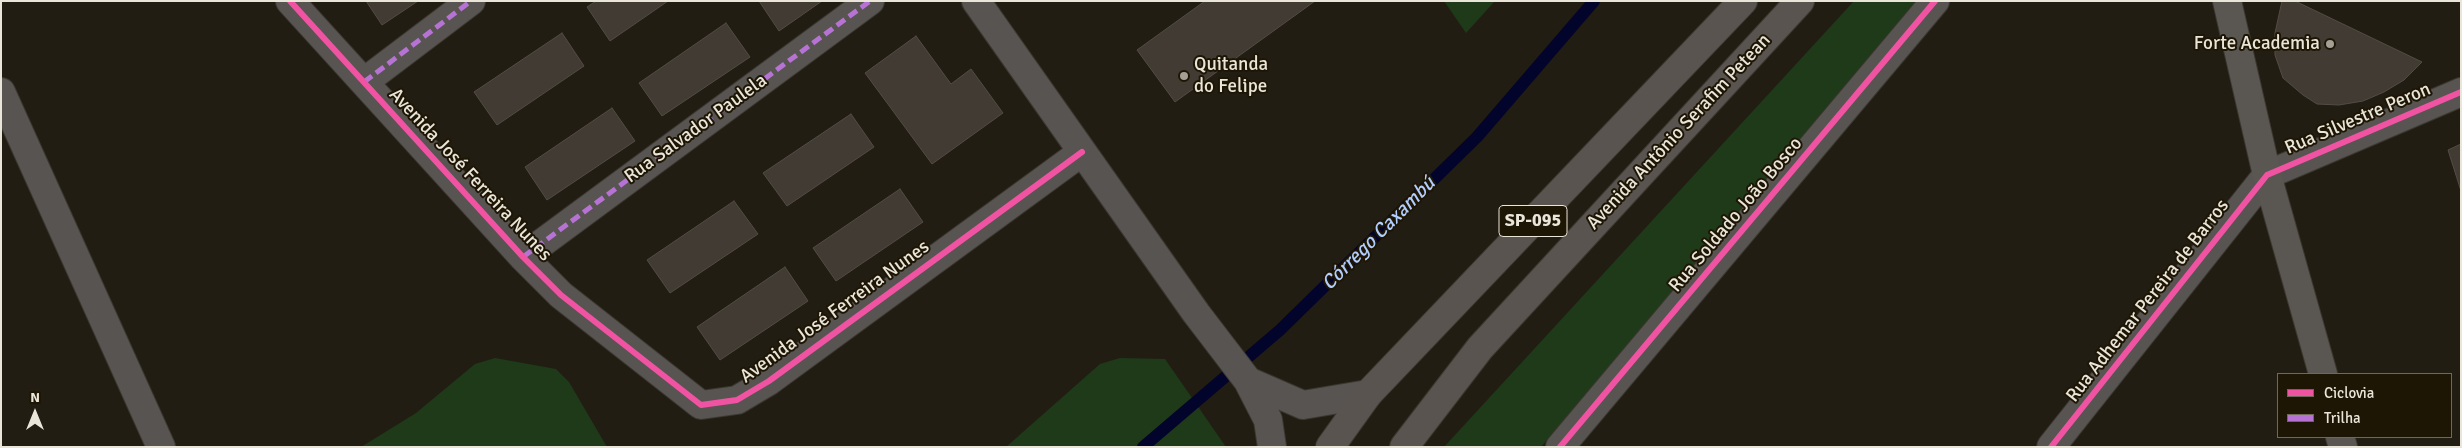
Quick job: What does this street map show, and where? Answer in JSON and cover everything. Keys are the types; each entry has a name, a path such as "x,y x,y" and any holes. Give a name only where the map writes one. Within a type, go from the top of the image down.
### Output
{"main road":[{"name":"SP-095","path":"1330,447 1368,394 1743,1"},
{"name":"Avenida Antônio Serafim Petean","path":"1404,447 1480,348 1800,1"},
{"path":"2227,1 2268,175 2323,373"}],"street":[{"name":"Avenida José Ferreira Nunes","path":"290,1 523,257 561,295 701,405 738,400 770,381 1082,152"},
{"path":"364,82 471,1"},
{"name":"Rua Salvador Paulela","path":"523,257 870,1"},
{"path":"976,1 1196,313 1245,377 1268,420 1272,447"},
{"name":"Rua Soldado João Bosco","path":"1560,447 1935,1"},
{"path":"1,92 161,447"},
{"name":"Rua Silvestre Peron","path":"2268,175 2461,92"},
{"name":"Rua Adhemar Pereira de Barros","path":"2051,447 2268,175"},
{"path":"1245,377 1303,405 1368,394"}],"green space":[{"path":"1444,1 1495,1 1466,33"},
{"path":"1854,1 1916,1 1541,447 1444,447"},
{"path":"495,358 556,369 569,382 607,447 361,447 416,413 475,364"},
{"path":"1120,358 1165,359 1226,447 1006,447 1100,364"}],"building":[{"path":"366,1 418,1 382,25"},
{"path":"596,1 668,1 610,41 587,7"},
{"path":"759,1 822,1 779,31"},
{"name":"Quitanda do Felipe","path":"1205,1 1315,1 1175,102 1137,50"},
{"name":"Forte Academia","path":"2282,1 2295,1 2422,62 2404,80 2384,92 2363,101 2339,105 2317,104 2283,78 2275,55 2275,33"},
{"path":"726,23 750,57 662,116 639,83"},
{"path":"562,33 584,66 497,125 474,92"},
{"path":"916,36 951,84 971,69 1003,113 932,164 865,73"},
{"path":"612,108 635,141 547,200 525,167"},
{"path":"851,114 874,147 787,206 763,173"},
{"path":"2461,144 2461,191 2448,150"},
{"path":"900,189 923,222 836,281 813,248"},
{"path":"734,201 758,234 670,293 647,260"},
{"path":"785,267 808,301 720,360 697,327"}],"waterway":[{"name":"Córrego Caxambú","path":"1143,447 1280,330 1477,137 1594,1"}],"marked path":[{"path":"364,82 471,1"},
{"path":"523,257 870,1"}],"cycle path":[{"path":"290,1 523,257 561,295 701,405 737,400 769,381 1082,152"},
{"path":"1560,447 1935,1"},
{"path":"2051,447 2267,175 2461,92"}],"place":[{"name":"Forte Academia","path":"2330,44"},
{"name":"Quitanda do Felipe","path":"1184,76"}]}
